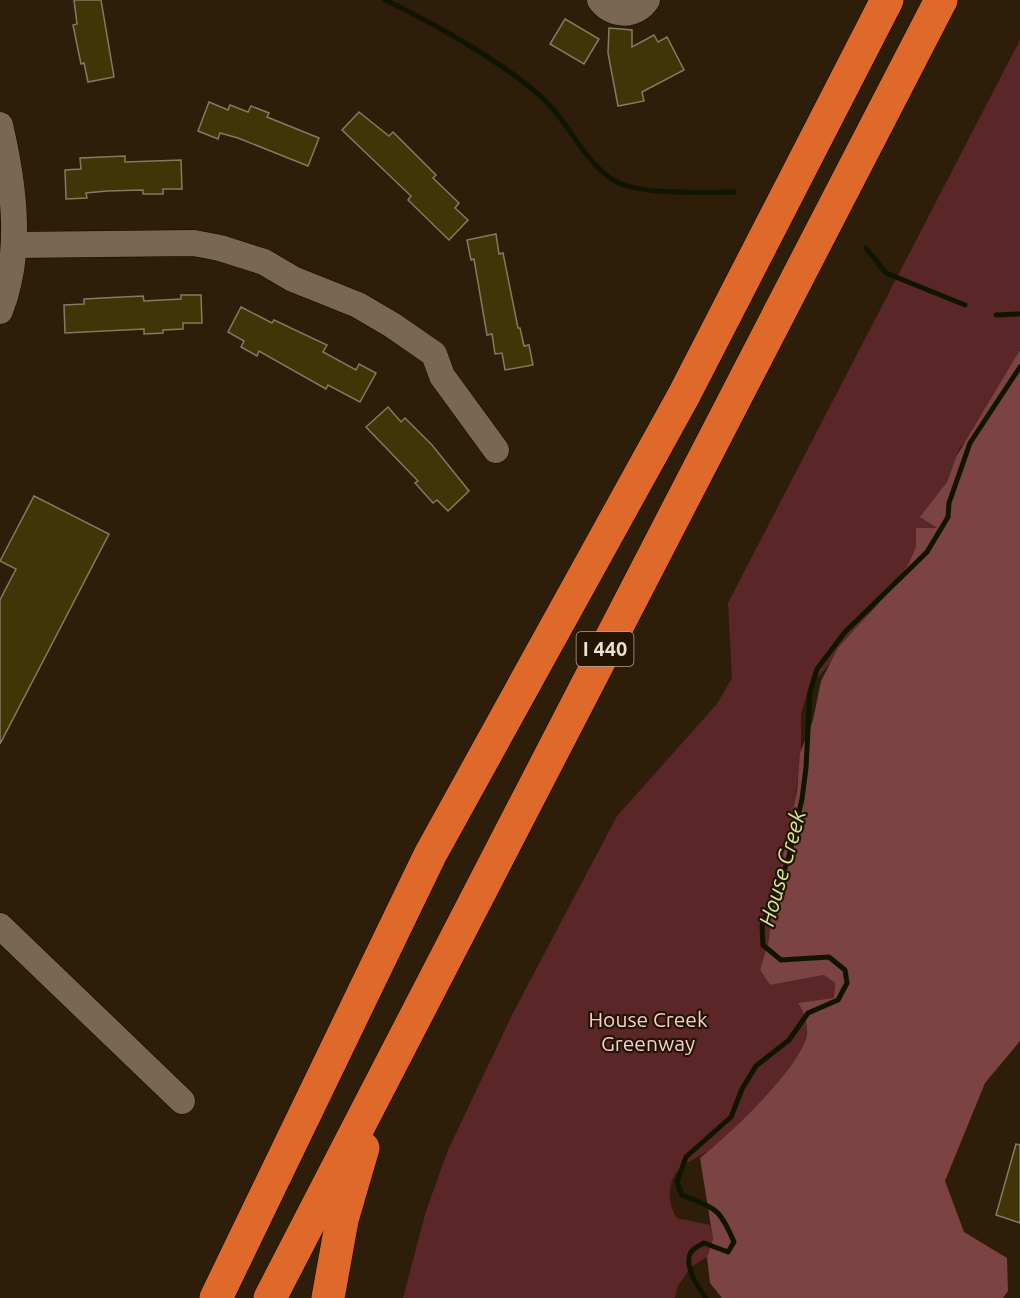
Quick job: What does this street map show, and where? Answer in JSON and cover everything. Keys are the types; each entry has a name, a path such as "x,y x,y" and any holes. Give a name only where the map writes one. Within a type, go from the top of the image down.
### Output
{"highway":[{"name":"I 440","path":"216,1298 430,855 684,395 887,0"},
{"name":"I 440","path":"270,1298 941,0"},
{"path":"328,1298 342,1220 386,1072"}],"street":[{"path":"600,0 609,10 628,13 637,10 647,0"},
{"path":"0,125 14,210 14,245 10,275 0,311"},
{"path":"14,245 194,243 264,262 293,279 358,304 434,354 442,376 496,450"},
{"path":"0,926 182,1101"}],"green space":[{"name":"House Creek Greenway","path":"1020,40 1020,348 1011,374 974,434 960,447 947,482 921,517 938,529 902,580 870,611 852,639 809,687 801,714 801,750 789,851 778,879 769,940 760,970 770,985 824,975 835,983 834,998 802,1009 806,1036 802,1049 782,1078 719,1143 684,1165 674,1176 670,1197 673,1212 677,1218 710,1225 713,1239 707,1257 691,1267 678,1286 675,1298 403,1298 426,1211 448,1150 513,1013 617,816 717,704 732,678 728,603"}],"shaded area":[{"path":"1020,350 1020,1041 985,1083 945,1181 964,1232 1007,1258 1008,1291 1003,1298 722,1298 710,1283 707,1257 713,1239 700,1158 762,1100 793,1063 803,1047 807,1033 805,1017 798,1003 834,998 835,983 824,975 770,985 760,970 769,940 772,910 797,791 800,753 813,720 821,681 838,648 885,596 908,565 916,547 916,528 937,528 920,517 947,482 956,457"}],"building":[{"path":"74,0 101,0 114,77 88,82 84,63 81,64 73,25 77,24"},
{"path":"565,19 599,39 584,64 550,44"},
{"path":"609,28 632,30 632,47 654,35 658,42 667,37 684,70 642,92 644,101 618,106 608,53"},
{"path":"209,102 228,110 230,105 248,112 251,106 269,113 267,117 319,138 308,166 238,138 220,133 218,139 198,131"},
{"path":"359,112 389,136 393,132 436,175 433,178 459,203 455,208 468,220 449,240 408,200 411,196 342,130"},
{"path":"125,156 125,162 181,160 182,189 163,189 163,194 143,194 143,190 107,191 86,193 87,198 66,199 65,170 81,169 80,158"},
{"path":"496,234 499,254 503,253 518,328 520,328 524,346 529,345 533,365 505,370 502,353 495,354 492,334 487,335 474,259 471,260 467,240"},
{"path":"181,295 201,295 202,323 183,323 183,329 163,330 163,333 144,334 144,329 65,333 64,305 84,304 84,299 143,296 144,301 181,299"},
{"path":"241,307 272,323 274,320 327,345 323,352 356,370 359,364 376,373 360,402 328,385 326,389 259,351 257,356 241,347 244,341 228,332"},
{"path":"388,407 401,422 405,418 432,445 469,491 448,511 437,500 433,503 415,483 418,481 366,427"},
{"path":"34,496 109,534 0,744 0,600 16,569 0,561"},
{"path":"1016,1144 1020,1145 1020,1223 996,1215"}],"waterway":[{"path":"385,0 474,48 519,79 553,109 587,155 612,179 653,191 734,192"},
{"path":"866,248 886,273 965,305"},
{"path":"996,315 1020,314"},
{"name":"House Creek","path":"706,1298 690,1270 691,1252 704,1243 728,1252 734,1242 720,1215 702,1203 682,1195 677,1182 686,1157 731,1117 742,1089 756,1066 789,1040 808,1013 838,1000 847,983 845,970 829,957 781,960 763,945 762,926 788,860 802,799 810,692 817,669 845,632 927,552 948,517 949,503 970,443 1020,367"}]}
